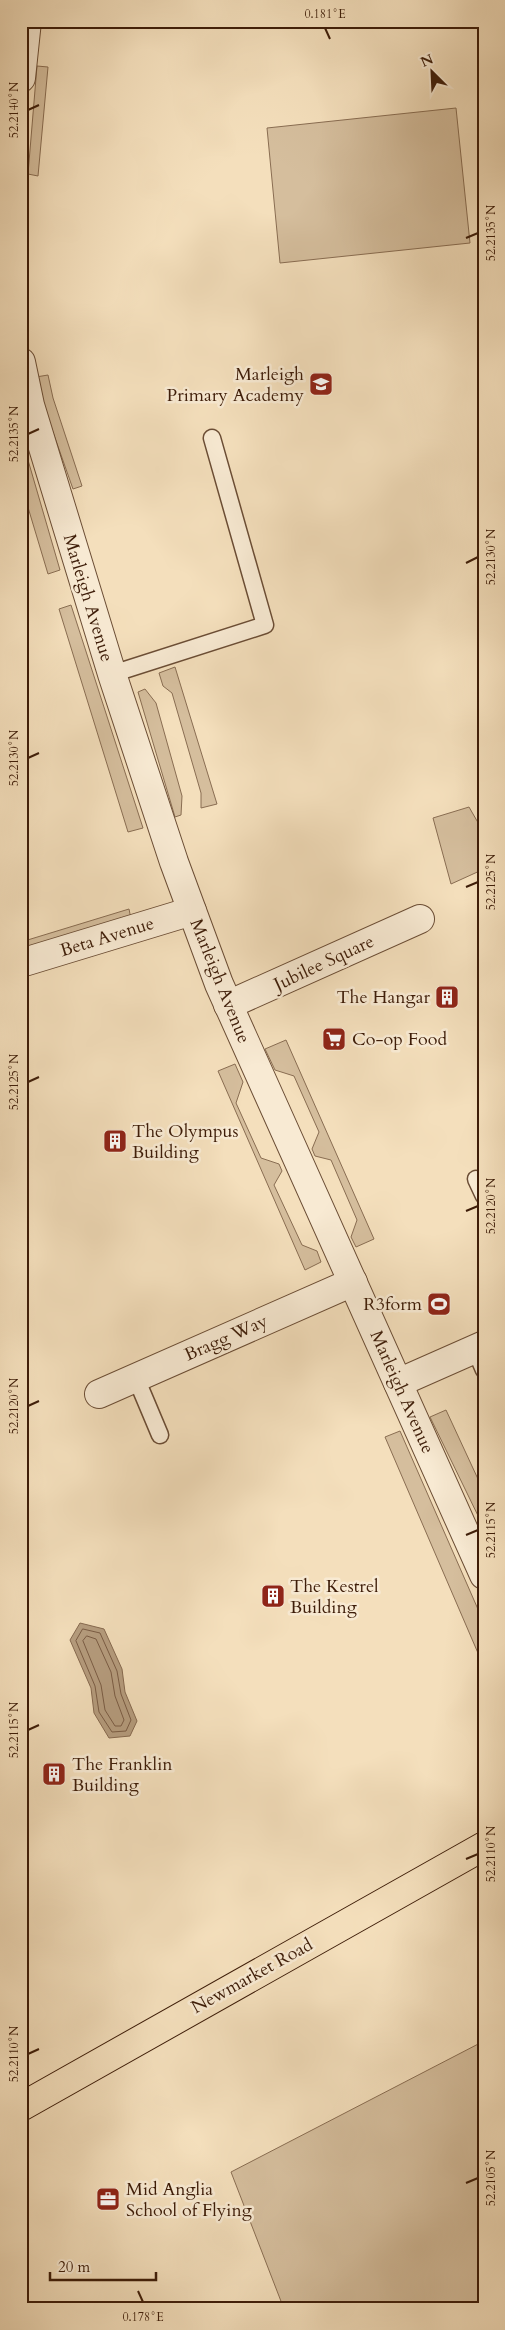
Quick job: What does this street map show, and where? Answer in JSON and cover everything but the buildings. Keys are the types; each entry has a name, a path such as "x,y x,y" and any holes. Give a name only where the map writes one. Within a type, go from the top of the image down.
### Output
{"main road":[{"name":"Newmarket Road","path":"21,2107 484,1846"}],"street":[{"path":"21,78 27,21"},
{"name":"Marleigh Avenue","path":"21,362 30,405 112,674 192,911 228,1005 484,1575"},
{"name":"Beta Avenue","path":"21,963 192,911"},
{"name":"Jubilee Square","path":"228,1005 420,919"},
{"name":"Bragg Way","path":"99,1394 353,1282"},
{"path":"398,1383 481,1355"}],"lane":[{"path":"112,674 265,626 212,438"},
{"path":"476,1179 484,1196"},
{"path":"136,1378 160,1435"}],"shaded area":[{"path":"37,66 48,67 38,176 28,174"},
{"path":"456,108 470,243 280,263 267,128"},
{"path":"48,375 53,398 82,486 73,489 42,401 36,377"},
{"path":"21,436 60,570 48,574 21,484"},
{"path":"71,605 143,828 128,832 59,609"},
{"path":"175,667 217,804 201,808 201,793 172,693 163,686 159,673"},
{"path":"145,689 156,703 182,796 181,815 175,817 138,692"},
{"path":"469,807 484,833 484,869 451,884 433,818"},
{"path":"129,909 131,919 21,953 21,942"},
{"path":"286,1040 374,1239 356,1247 351,1237 357,1220 331,1160 315,1156 312,1149 319,1132 294,1076 275,1070 265,1049"},
{"path":"235,1064 243,1082 236,1103 261,1158 279,1164 282,1171 274,1185 302,1245 317,1251 321,1262 305,1270 218,1071"},
{"path":"446,1410 484,1492 484,1528 430,1417"},
{"path":"400,1431 484,1623 484,1667 385,1437"},
{"path":"484,2041 484,2309 284,2309 231,2172"}],"water":[{"path":"80,1623 104,1629 122,1669 125,1692 137,1721 130,1736 109,1738 94,1713 91,1688 70,1640"}],"place":[{"name":"Marleigh Primary Academy","path":"321,384"},
{"name":"The Hangar","path":"447,997"},
{"name":"Co-op Food","path":"334,1039"},
{"name":"The Olympus Building","path":"115,1141"},
{"name":"R3form","path":"439,1304"},
{"name":"The Kestrel Building","path":"273,1596"},
{"name":"The Franklin Building","path":"54,1774"},
{"name":"Mid Anglia School of Flying","path":"108,2199"}]}
